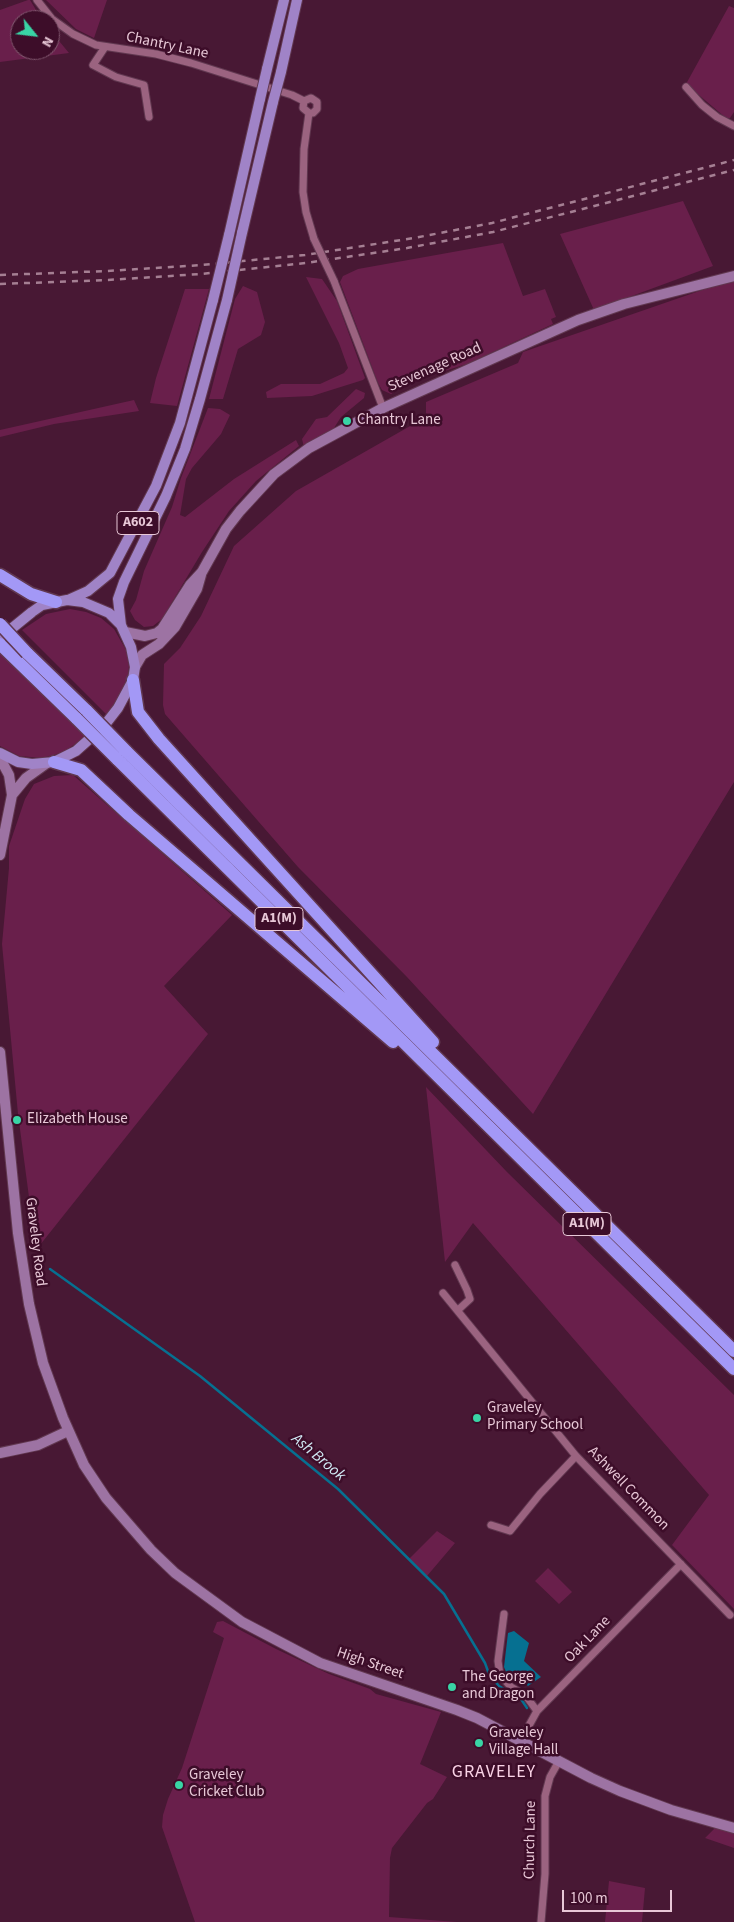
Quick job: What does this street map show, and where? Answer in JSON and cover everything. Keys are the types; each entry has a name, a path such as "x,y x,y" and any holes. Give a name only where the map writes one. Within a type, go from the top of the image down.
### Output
{"highway":[{"path":"0,575 31,594 61,601"},
{"name":"A1(M)","path":"0,624 24,658 122,755 440,1079 734,1369"},
{"name":"A1(M)","path":"0,644 24,658"},
{"path":"134,674 138,712 180,764 383,985 446,1056 476,1094"},
{"name":"A1(M)","path":"122,755 476,1094 734,1351"},
{"name":"A1(M)","path":"50,762 81,770 129,815 358,1013 440,1079"}],"main road":[{"name":"A602","path":"61,601 88,591 110,573 156,486 180,423 230,235 284,0"},
{"name":"A602","path":"123,628 118,599 124,582 166,496 194,421 227,300 297,0"},
{"name":"Stevenage Road","path":"123,628 141,636 157,633 167,623 190,585 202,572 236,517 274,474 309,448 383,408 578,320 641,299 734,276"},
{"name":"Stevenage Road","path":"134,674 142,655 159,644 176,627 197,589 202,572"},
{"path":"0,638 42,605 61,601 83,602 103,610 123,628 131,647 134,674 118,708 104,726 76,751 50,762 26,778 12,795"},
{"path":"0,753 18,762 50,762"},
{"path":"0,758 9,775 12,795 0,854"},
{"name":"Graveley Road","path":"0,1052 18,1233 29,1304 43,1363 68,1431"},
{"path":"0,1453 38,1445 68,1431"},
{"name":"High Street","path":"68,1431 84,1465 106,1498 151,1550 175,1573 242,1622 320,1663 458,1710 620,1791 670,1810 734,1828"}],"street":[{"name":"Chantry Lane","path":"37,0 52,19 73,34 96,45 156,54 191,63 292,94 304,101"},
{"path":"105,47 93,65 116,77 144,85 149,118"},
{"path":"686,87 702,105 734,126"},
{"path":"311,98 317,102 318,107 315,111 309,113 303,108 304,101 311,98"},
{"path":"309,113 302,192 306,212 314,240 334,281 383,408"},
{"path":"455,1265 470,1299 458,1310"},
{"name":"Ashwell Common","path":"443,1293 576,1456 730,1615"},
{"path":"491,1525 510,1531 540,1494 576,1456"},
{"name":"Oak Lane","path":"521,1740 537,1711 681,1564"},
{"path":"504,1614 498,1661 500,1675 511,1687 526,1696 537,1711"},
{"name":"Church Lane","path":"541,1922 545,1874 545,1796 550,1777 559,1761"}],"shaded area":[{"path":"30,0 36,10 10,10 10,60 15,60 0,62 0,10"},
{"path":"46,0 107,0 94,38 76,29 60,14 60,10 56,10"},
{"path":"729,6 734,8 734,112 730,118 726,118 686,84"},
{"path":"60,42 69,53 60,54"},
{"path":"683,201 713,266 594,310 560,234"},
{"path":"503,243 523,296 545,289 556,317 551,319 553,324 467,364 415,380 391,394 382,390 340,282 343,276 358,269"},
{"path":"306,277 322,279 337,301 365,378 312,396 267,398 266,392 281,384 320,384 344,373 348,368 339,343"},
{"path":"734,279 734,782 533,1114 407,977 298,867 165,714 163,705 164,664 180,648 201,616 234,546 296,491 426,417 426,402 518,363 523,352"},
{"path":"243,286 257,292 265,322 261,335 238,349 223,399 209,399 235,299"},
{"path":"185,289 209,289 177,406 150,403 156,378"},
{"path":"356,389 365,393 364,398 341,417 334,428 304,447 302,439 316,419 327,417"},
{"path":"134,400 139,411 54,424 0,437 0,430"},
{"path":"208,408 220,409 230,415 221,434 192,468 186,479 180,515 185,517 234,479 296,440 299,446 256,481 229,511 162,619 153,626 144,627 135,620 130,611 136,600 144,571 172,507"},
{"path":"70,609 86,612 101,618 114,629 126,650 129,666 125,690 107,715 22,630 46,614"},
{"path":"0,651 86,736 64,752 42,758 19,756 0,746"},
{"path":"73,775 232,915 164,986 208,1034 36,1250 18,1114 2,944 9,868 9,846 25,799 34,784 54,776"},
{"path":"426,1087 507,1172 734,1395 734,1609 672,1545 709,1495 473,1223 445,1262"},
{"path":"437,1531 455,1543 427,1576 409,1559"},
{"path":"548,1568 572,1592 559,1604 535,1581"},
{"path":"223,1621 276,1649 329,1674 370,1689 376,1694 441,1712 420,1764 447,1777 433,1799 427,1803 392,1848 390,1858 389,1917 457,1922 195,1922 162,1827 163,1815 182,1768 224,1638 213,1632 217,1622"},
{"path":"715,1828 734,1830 734,1848 705,1838"},
{"path":"609,1881 645,1888 642,1922 605,1922"}],"water":[{"path":"514,1631 529,1643 524,1661 541,1677 528,1686 523,1682 518,1683 507,1674 504,1667 508,1633"}],"waterway":[{"name":"Ash Brook","path":"50,1269 200,1376 338,1489 444,1594 485,1663 489,1674 499,1686 521,1699 527,1708"}],"railway":[{"path":"0,275 202,265 305,255 414,238 492,223 734,160"},
{"path":"0,284 201,274 306,263 407,248 493,232 734,170"}],"place":[{"name":"Chantry Lane","path":"347,421"},
{"name":"Elizabeth House","path":"17,1120"},
{"name":"Graveley Primary School","path":"477,1418"},
{"name":"The George and Dragon","path":"452,1687"},
{"name":"Graveley Village Hall","path":"479,1743"},
{"name":"Graveley Cricket Club","path":"179,1785"}],"district":[{"name":"GRAVELEY","path":"494,1773"}]}
